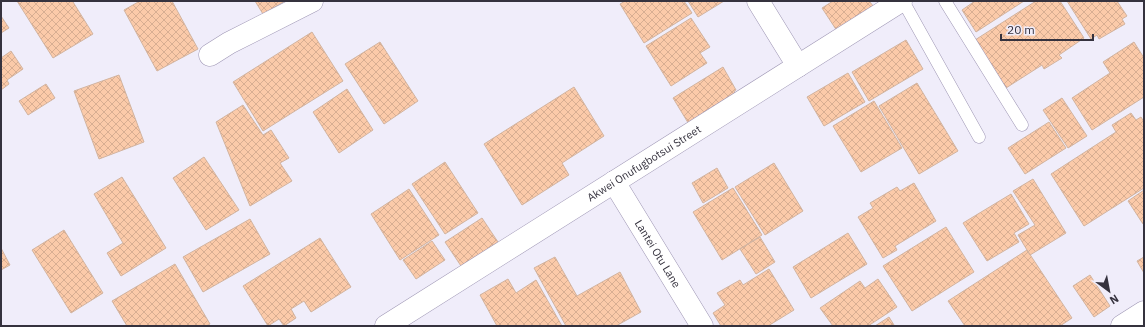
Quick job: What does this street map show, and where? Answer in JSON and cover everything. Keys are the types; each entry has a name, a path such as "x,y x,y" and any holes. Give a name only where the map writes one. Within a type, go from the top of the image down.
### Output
{"street":[{"path":"210,55 229,43 312,1"},
{"path":"758,1 798,66"},
{"name":"Akwei Onufugbotsui Street","path":"386,326 902,1"},
{"name":"Lantei Otu Lane","path":"614,182 702,326"},
{"path":"1122,326 1144,312"}],"lane":[{"path":"902,1 979,137"},
{"path":"945,1 1022,125"}],"building":[{"path":"17,1 76,1 73,2 93,34 53,58"},
{"path":"140,1 172,1 198,49 157,71 124,10"},
{"path":"255,1 285,1 263,14"},
{"path":"625,1 684,1 692,13 644,43 620,4"},
{"path":"688,1 724,1 698,17"},
{"path":"833,1 869,1 874,7 839,34 822,8"},
{"path":"975,1 1024,1 976,32 962,10"},
{"path":"1036,1 1060,1 1084,38 1059,55 1062,58 1044,69 1042,65 1006,88 975,40"},
{"path":"1067,1 1117,1 1127,16 1122,19 1125,24 1099,39 1097,35 1091,39"},
{"path":"1,16 9,28 1,33"},
{"path":"691,18 710,47 700,53 707,63 671,86 646,46"},
{"path":"312,32 343,81 263,131 233,82"},
{"path":"906,40 923,69 869,101 852,72"},
{"path":"380,42 418,101 384,124 345,64"},
{"path":"1134,42 1144,58 1144,97 1092,130 1072,98 1110,73 1103,62"},
{"path":"11,51 23,69 7,80 9,84 1,90 1,58"},
{"path":"723,67 736,90 734,91 737,97 690,126 673,98"},
{"path":"848,73 865,102 824,126 807,97"},
{"path":"119,75 144,142 99,159 74,91"},
{"path":"917,83 958,151 919,174 879,106"},
{"path":"46,84 55,98 28,115 19,101"},
{"path":"574,87 604,136 562,163 569,175 522,205 484,144"},
{"path":"347,89 373,130 339,153 313,112"},
{"path":"1062,98 1087,136 1068,148 1043,110"},
{"path":"874,101 902,148 861,172 833,126"},
{"path":"243,105 263,135 271,130 289,158 280,163 292,181 250,206 216,122"},
{"path":"1131,113 1136,120 1141,117 1144,122 1144,188 1084,226 1051,174 1116,132 1112,125"},
{"path":"1049,122 1066,148 1025,174 1008,148"},
{"path":"204,157 239,210 206,230 173,178"},
{"path":"445,162 478,213 445,234 412,184"},
{"path":"774,163 803,211 765,235 735,187"},
{"path":"717,168 728,188 703,203 692,183"},
{"path":"122,177 166,248 121,276 107,253 123,243 94,194"},
{"path":"1033,179 1066,233 1030,255 1018,235 1035,225 1013,191"},
{"path":"914,183 936,221 895,246 897,250 883,258 858,217 873,208 870,203 897,187 900,191"},
{"path":"733,188 762,235 722,260 693,212"},
{"path":"409,189 439,235 400,260 371,214"},
{"path":"1144,190 1144,224 1143,224 1128,201"},
{"path":"1011,194 1029,224 1014,233 1019,242 987,261 963,223"},
{"path":"482,218 498,242 461,266 445,242"},
{"path":"250,219 270,254 203,292 183,257"},
{"path":"946,227 974,272 912,311 883,266"},
{"path":"64,230 103,293 71,313 32,250"},
{"path":"848,233 867,264 811,298 793,267"},
{"path":"760,237 775,262 756,274 740,249"},
{"path":"320,238 351,287 311,312 304,301 291,309 296,318 284,326 279,319 268,326 243,286"},
{"path":"432,241 445,260 416,279 403,260"},
{"path":"1,248 10,265 1,270"},
{"path":"1027,250 1072,318 1060,326 965,326 948,301"},
{"path":"555,257 577,296 620,272 641,312 616,326 566,326 534,268"},
{"path":"1144,257 1144,273 1137,261"},
{"path":"175,264 210,324 206,326 127,326 112,301"},
{"path":"769,269 794,310 768,326 721,326 713,313 725,305 717,293 740,280 743,285"},
{"path":"1090,275 1110,306 1094,317 1073,286"},
{"path":"508,279 516,293 536,280 562,326 497,326 480,295"},
{"path":"878,279 897,307 868,326 833,326 820,308 860,281 865,288"},
{"path":"889,317 894,325 875,326"}]}
